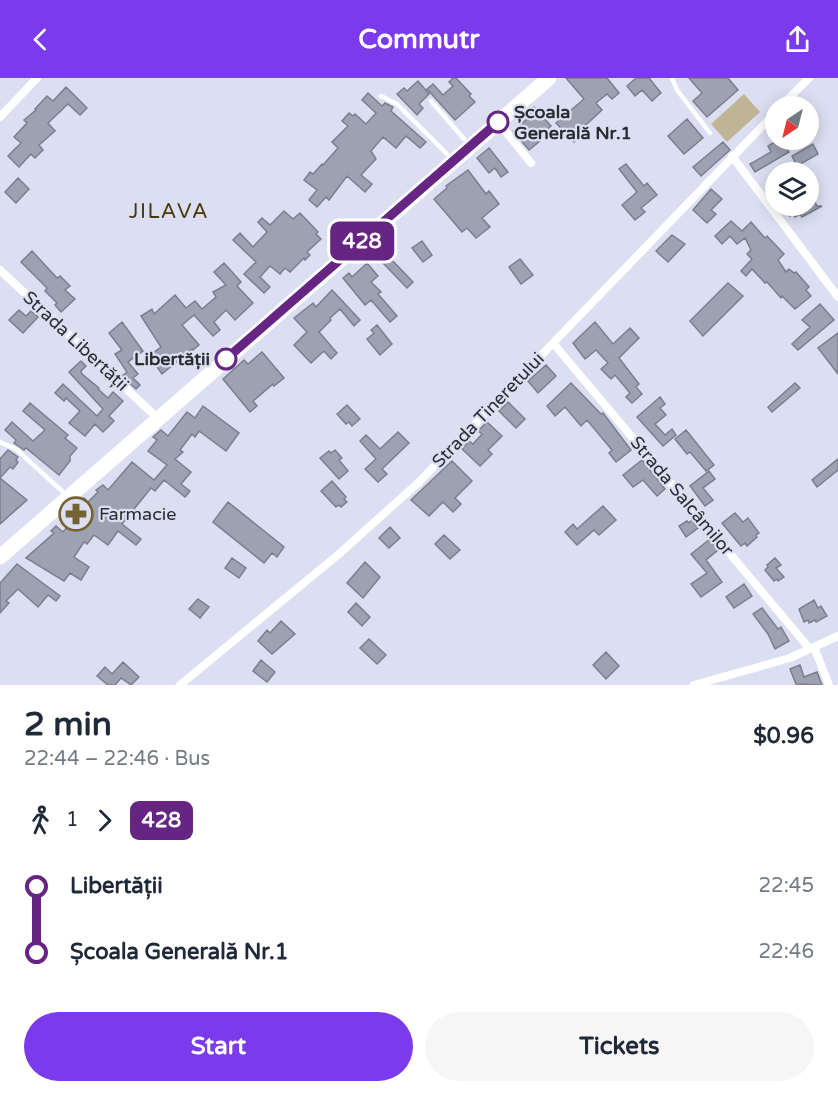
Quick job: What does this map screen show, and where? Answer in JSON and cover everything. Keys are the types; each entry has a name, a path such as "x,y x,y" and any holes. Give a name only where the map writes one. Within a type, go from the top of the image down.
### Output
{"highway":[{"path":"0,545 534,78"},
{"path":"0,557 549,78"}],"street":[{"path":"0,117 37,78"},
{"path":"791,96 809,78"},
{"path":"498,122 531,163"},
{"name":"Strada Tineretului","path":"180,685 381,517 418,483 765,123"},
{"path":"732,156 838,297"},
{"name":"Strada Libertății","path":"0,270 151,412"},
{"name":"Strada Salcâmilor","path":"553,343 812,648 829,685"},
{"path":"694,685 760,668 838,636"}],"lane":[{"path":"672,78 677,90 710,133"},
{"path":"381,96 397,104 447,154"},
{"path":"431,101 464,139"},
{"path":"0,442 16,449 62,490"}],"shaded area":[{"path":"744,94 760,112 727,142 711,124"}],"building":[{"path":"456,78 471,94 469,96 475,102 455,120 427,89 433,84 443,95 453,86 449,82"},
{"path":"566,78 607,78 619,93 612,99 607,94 596,103 602,110 576,134 579,137 574,142 556,123 584,99"},
{"path":"636,78 649,78 661,93 652,101 642,90 635,96 627,86"},
{"path":"689,78 728,78 738,90 707,117 693,101 702,93"},
{"path":"418,81 429,94 419,104 423,108 417,115 397,94 404,88 407,91"},
{"path":"66,87 87,108 80,115 68,104 48,123 55,131 39,145 43,150 35,158 31,154 19,167 8,156 21,143 14,137 27,123 24,120 47,96 53,101"},
{"path":"368,93 382,106 385,103 393,107 391,111 426,142 420,148 406,136 396,148 383,137 371,151 376,159 361,175 372,184 365,192 347,176 329,200 326,197 317,207 309,200 317,190 304,180 310,172 313,174 323,165 338,148 332,142 348,126 342,121 349,113 353,116 355,114 366,124 376,113 362,100"},
{"path":"534,107 551,126 537,138 540,141 529,150 513,131 528,118 525,115"},
{"path":"687,119 703,138 684,154 668,136"},
{"path":"723,142 730,150 701,176 693,167"},
{"path":"489,148 508,172 501,177 495,168 489,173 477,158"},
{"path":"770,150 788,150 789,152 772,162 765,162 765,166 755,172 750,164 771,152"},
{"path":"802,150 816,150 818,154 804,162 795,162 792,156"},
{"path":"626,164 644,186 647,183 657,195 641,208 645,212 635,220 622,205 637,192 619,169"},
{"path":"468,170 486,194 489,191 499,204 482,218 490,227 476,238 467,228 462,232 434,199 447,188 446,186"},
{"path":"18,178 29,189 16,203 5,192"},
{"path":"711,189 722,199 711,210 716,214 707,223 693,210"},
{"path":"284,211 293,219 300,213 318,232 316,234 321,239 307,252 310,255 290,272 285,268 280,274 270,266 260,277 270,287 264,293 244,274 256,262 233,240 240,233 253,247 267,232 258,222 262,218 270,225"},
{"path":"731,221 742,231 751,222 765,238 767,236 784,254 778,260 786,272 789,269 796,272 809,287 806,290 811,296 795,309 752,269 746,276 741,271 752,259 747,254 751,250 745,238 737,244 730,236 722,244 715,236"},
{"path":"672,235 685,244 668,262 656,251"},
{"path":"422,241 432,255 423,262 412,248"},
{"path":"32,251 57,278 60,276 70,286 65,290 75,299 61,312 55,305 57,303 45,291 47,288 21,262"},
{"path":"389,257 413,282 407,288 383,263"},
{"path":"520,259 533,275 521,284 509,267"},
{"path":"224,263 241,282 237,286 253,303 235,320 226,310 214,322 220,330 213,336 194,315 182,325 199,345 162,374 149,356 161,347 141,316 152,309 154,314 175,295 186,308 195,301 202,309 216,297 213,292 226,285 214,272"},
{"path":"367,263 378,276 371,282 381,292 378,294 397,316 390,322 371,300 365,305 343,278 349,273 352,277"},
{"path":"728,283 743,296 703,336 690,321"},
{"path":"332,290 360,320 354,326 340,309 319,332 337,353 331,359 324,351 311,363 294,345 307,332 294,318 313,303 316,307"},
{"path":"820,304 834,320 798,350 792,344 810,327 802,320"},
{"path":"19,310 26,316 31,311 38,317 23,333 9,320"},
{"path":"122,322 143,351 128,362 138,374 133,378 140,385 136,389 122,376 127,372 115,354 122,350 109,333"},
{"path":"595,322 613,344 630,328 639,338 619,358 639,384 636,387 642,394 632,403 626,397 630,393 615,375 611,379 601,369 608,363 596,350 585,359 573,343"},
{"path":"377,325 392,344 380,355 367,339 374,333 371,330"},
{"path":"838,333 838,374 818,348"},
{"path":"262,352 284,378 253,401 257,406 250,412 223,379 244,360 248,364"},
{"path":"81,361 86,366 81,371 82,374 108,398 113,392 123,401 109,416 114,421 103,432 95,424 85,436 69,423 80,411 66,398 64,401 55,393 63,384 97,416 103,409 69,372"},
{"path":"546,365 556,376 538,393 528,381"},
{"path":"571,383 601,414 603,413 631,450 616,462 609,453 612,450 587,420 581,426 565,407 555,416 547,406"},
{"path":"795,383 800,388 772,412 768,407"},
{"path":"660,397 665,404 660,408 666,415 655,424 665,435 672,429 676,435 663,446 637,417"},
{"path":"508,402 525,419 516,428 499,411"},
{"path":"30,403 68,435 65,438 77,448 59,475 26,448 24,450 14,443 16,440 5,430 12,422 33,441 45,430 23,411"},
{"path":"347,405 360,419 352,426 349,422 346,424 337,414"},
{"path":"203,406 239,433 226,451 199,431 195,437 192,434 180,450 183,452 175,459 191,472 181,484 190,491 185,497 164,480 155,491 151,488 122,524 141,539 136,545 118,531 108,545 94,535 87,544 84,542 74,557 89,567 81,580 70,573 64,581 26,558 54,533 51,531 56,526 63,532 74,519 69,515 75,507 84,498 88,502 98,492 96,490 103,485 108,490 132,462 154,480 167,465 148,451 157,440 153,437 161,430 168,436 187,412 195,418"},
{"path":"487,422 502,436 488,450 492,454 480,466 462,449 469,441 473,444 482,434 478,431"},
{"path":"686,430 714,465 706,471 690,452 687,454 675,439"},
{"path":"398,432 409,443 382,469 387,474 378,482 365,469 376,459 360,441 366,435 380,449"},
{"path":"8,450 18,457 16,460 18,462 13,469 10,467 0,478 0,459"},
{"path":"335,450 342,458 339,460 348,471 339,479 320,458 329,451 331,453"},
{"path":"838,459 838,470 817,487 812,480"},
{"path":"642,460 665,489 657,496 643,480 633,487 623,475"},
{"path":"452,461 472,481 455,498 461,504 453,512 443,502 429,516 411,500"},
{"path":"709,471 715,479 703,488 713,500 705,506 690,486"},
{"path":"0,478 27,500 0,524"},
{"path":"332,481 346,497 344,499 347,502 341,507 339,505 336,507 321,491"},
{"path":"228,502 284,547 277,557 272,553 264,563 213,522"},
{"path":"603,506 616,520 599,535 594,530 577,545 565,532 573,524 577,529"},
{"path":"735,513 743,522 748,518 759,533 747,546 745,543 741,546 722,523"},
{"path":"692,520 698,528 686,537 679,526"},
{"path":"390,527 400,538 389,548 379,538"},
{"path":"444,535 460,550 450,559 435,544"},
{"path":"710,539 718,550 706,560 722,582 701,597 691,584 707,573 691,554"},
{"path":"232,558 246,568 239,578 225,568"},
{"path":"775,558 781,565 776,568 784,577 778,581 777,579 774,581 765,570"},
{"path":"365,562 380,577 363,598 347,583"},
{"path":"17,564 60,596 56,601 48,595 38,607 18,589 6,601 9,603 0,613 0,583"},
{"path":"744,584 752,596 734,608 726,597"},
{"path":"198,599 209,607 200,618 189,609"},
{"path":"814,600 818,608 821,606 827,616 816,622 815,620 809,623 808,620 804,622 799,609"},
{"path":"356,603 370,617 362,626 348,612"},
{"path":"762,608 778,629 781,627 789,641 775,649 768,634 753,614"},
{"path":"281,621 295,634 272,654 258,641 267,630 270,633"},
{"path":"369,639 386,655 377,664 360,648"},
{"path":"606,652 619,666 606,679 593,665"},
{"path":"261,660 275,672 267,682 253,671"},
{"path":"123,662 139,677 131,685 121,678 115,685 108,685 97,676 105,667 112,674"},
{"path":"800,665 804,677 817,672 822,685 796,684 790,669"}],"bus line":[{"name":"428","path":"226,359 498,122"}],"place":[{"name":"Școala Generală Nr.1","path":"498,122"},
{"name":"Libertății","path":"226,359"},
{"name":"Farmacie","path":"76,514"}],"district":[{"name":"JILAVA","path":"169,211"}]}
